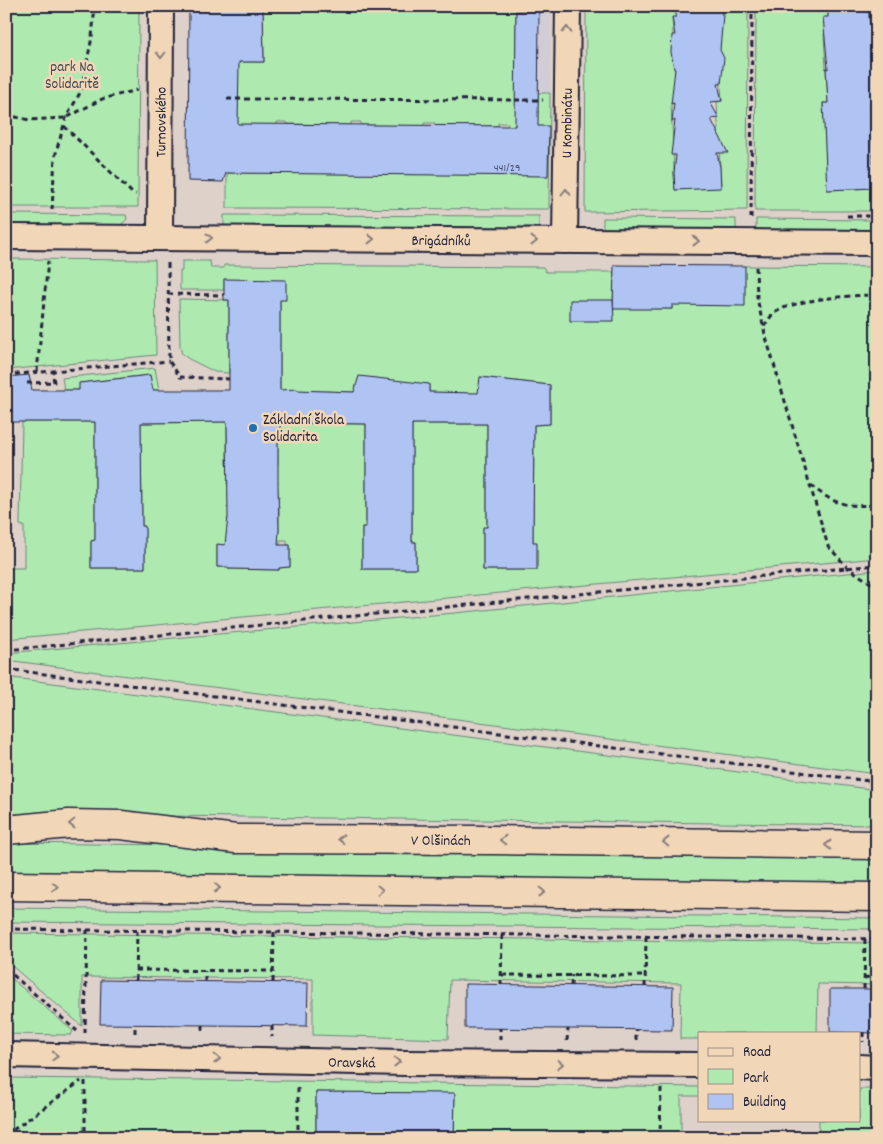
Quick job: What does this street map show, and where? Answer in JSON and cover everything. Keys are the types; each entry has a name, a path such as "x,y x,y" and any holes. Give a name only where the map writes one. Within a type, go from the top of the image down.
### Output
{"main road":[{"name":"V Olšinách","path":"6,830 69,824 120,825 236,839 877,845"},
{"path":"6,886 877,897"}],"street":[{"name":"Turnovského","path":"162,6 164,238"},
{"name":"U Kombinátu","path":"565,241 568,6"},
{"name":"Brigádníků","path":"6,237 877,243"},
{"name":"Oravská","path":"6,1055 298,1061 698,1065"},
{"path":"860,1068 877,1068"}],"path":[{"path":"52,210 58,145 66,118 81,91 92,37 95,6"},
{"path":"752,6 751,215 758,298 763,326 828,546 848,568 877,587"},
{"path":"6,115 30,120 66,118 102,99 142,89"},
{"path":"227,99 544,100"},
{"path":"64,126 132,193 141,194"},
{"path":"164,238 168,294 169,361 180,377 229,378"},
{"path":"37,372 49,256"},
{"path":"168,294 224,295"},
{"path":"763,326 774,313 788,306 826,298 877,295"},
{"path":"6,375 169,361"},
{"path":"27,383 54,382 52,371"},
{"path":"809,484 834,502 854,506 877,505"},
{"path":"6,650 877,565"},
{"path":"6,669 877,782"},
{"path":"6,929 877,939"},
{"path":"6,969 85,1038 87,930"},
{"path":"136,931 136,980"},
{"path":"273,982 274,932"},
{"path":"501,985 502,935"},
{"path":"645,986 646,936"},
{"path":"864,989 865,939"},
{"path":"136,970 273,971"},
{"path":"205,970 205,981"},
{"path":"502,975 645,976"},
{"path":"571,986 572,976"},
{"path":"864,977 877,978"},
{"path":"272,1026 272,1040"},
{"path":"500,1028 500,1043"},
{"path":"567,1044 568,1030"},
{"path":"298,1061 298,1138"},
{"path":"660,1138 661,1065"},
{"path":"6,1135 85,1077 85,1138"}],"shaded area":[{"path":"516,11 551,11 550,93 516,94"}],"green space":[{"name":"park Na Solidaritě","path":"6,6 139,6 138,207 6,207"},
{"path":"245,6 551,6 551,11 516,11 516,93 550,93 549,209 227,208 227,173 548,175 549,127 508,126 508,123 498,123 498,126 435,126 435,123 424,123 424,126 361,125 361,122 351,122 351,125 287,124 287,122 277,122 277,125 226,124 239,62 264,62 263,7"},
{"path":"586,6 676,6 676,17 672,18 676,85 671,104 675,190 721,187 717,102 722,101 719,50 721,6 748,6 747,210 585,212"},
{"path":"756,6 828,6 828,17 824,35 828,103 823,103 828,190 874,188 869,103 874,102 870,17 874,17 873,6 877,6 877,211 755,211"},
{"path":"6,214 126,215 127,219 121,225 6,224"},
{"path":"224,215 539,216 539,227 224,226"},
{"path":"603,218 736,219 736,229 603,228"},
{"path":"756,219 877,220 877,230 756,229"},
{"path":"6,259 155,260 156,355 6,370"},
{"path":"182,261 210,261 211,268 224,268 224,265 543,267 546,272 614,272 613,308 672,309 672,305 745,266 877,267 877,558 6,639 6,568 24,568 24,526 20,525 22,422 95,422 95,540 91,541 91,568 145,568 145,527 142,526 141,423 226,422 227,464 229,464 229,482 227,484 229,484 229,494 227,496 229,496 229,506 227,508 229,508 229,518 227,520 229,520 227,545 217,545 217,567 279,570 279,568 290,567 290,545 287,545 287,540 280,540 280,545 277,543 279,506 277,506 279,496 277,494 276,465 278,464 278,433 280,434 278,423 366,424 366,527 362,527 362,569 416,569 416,542 412,542 412,424 487,424 487,527 483,528 483,570 537,570 533,542 534,425 550,424 550,385 480,377 482,378 481,394 429,392 429,384 360,392 280,390 280,300 224,279 224,290 180,290"},
{"path":"179,299 229,300 229,373 215,372 182,354 180,347"},
{"path":"155,368 159,390 147,390 149,375 80,383 79,390 64,390 62,378"},
{"path":"877,570 877,774 6,660 6,653 455,613"},
{"path":"6,677 877,790 877,825 6,814"},
{"path":"6,843 877,853 877,890 6,880"},
{"path":"6,908 877,918 877,929 6,922"},
{"path":"6,933 877,943 877,985 818,984 817,1032 698,1032 698,1039 680,1039 681,983 450,980 448,1039 313,1035 313,979 82,977 82,1026 6,961"},
{"path":"6,974 73,1031 71,1035 6,1034"},
{"path":"6,1078 698,1087 698,1096 681,1096 681,1138 6,1138","holes":["316,1092 455,1094 454,1137 316,1136"]},
{"path":"860,1089 877,1089 877,1138 819,1138 819,1122 860,1122"}],"building":[{"path":"189,6 263,7 264,62 239,62 238,124 515,126 516,11 539,11 538,126 549,126 548,176 226,173 223,182 188,181"},
{"path":"676,6 721,6 723,15 720,50 724,58 721,84 718,84 722,101 710,102 719,118 711,119 728,153 717,153 721,188 675,190 676,155 671,155 675,120 672,122 674,103 671,104 675,69 671,52 672,35 675,35 672,17 676,17"},
{"path":"828,6 868,6 874,102 870,103 874,188 827,190 823,103 828,103 826,68 828,69 823,17 828,17"},
{"path":"614,265 745,266 745,306 672,305 672,309 613,309"},
{"name":"Základní škola Solidarita","path":"224,279 286,280 286,300 280,300 280,390 354,392 359,376 429,384 429,392 478,393 480,377 550,385 550,424 534,425 533,542 537,542 537,570 483,570 483,527 487,527 487,424 412,424 412,542 416,542 416,569 362,569 362,527 366,527 366,424 280,423 280,434 278,433 278,545 290,545 290,567 279,568 279,570 217,567 217,544 225,545 228,517 227,422 141,423 142,526 145,526 145,568 91,568 91,541 95,540 95,422 6,422 6,377 29,375 32,390 79,390 79,383 150,375 153,390 229,390 229,300 224,300"},
{"path":"570,300 613,300 614,321 570,321"},
{"path":"101,980 308,983 307,1026 100,1024"},
{"path":"465,984 673,987 672,1030 465,1028"},
{"path":"830,989 877,989 877,1033 830,1032"},
{"path":"316,1092 455,1093 454,1137 316,1136"}],"place":[{"name":"Základní škola Solidarita","path":"253,428"}]}
